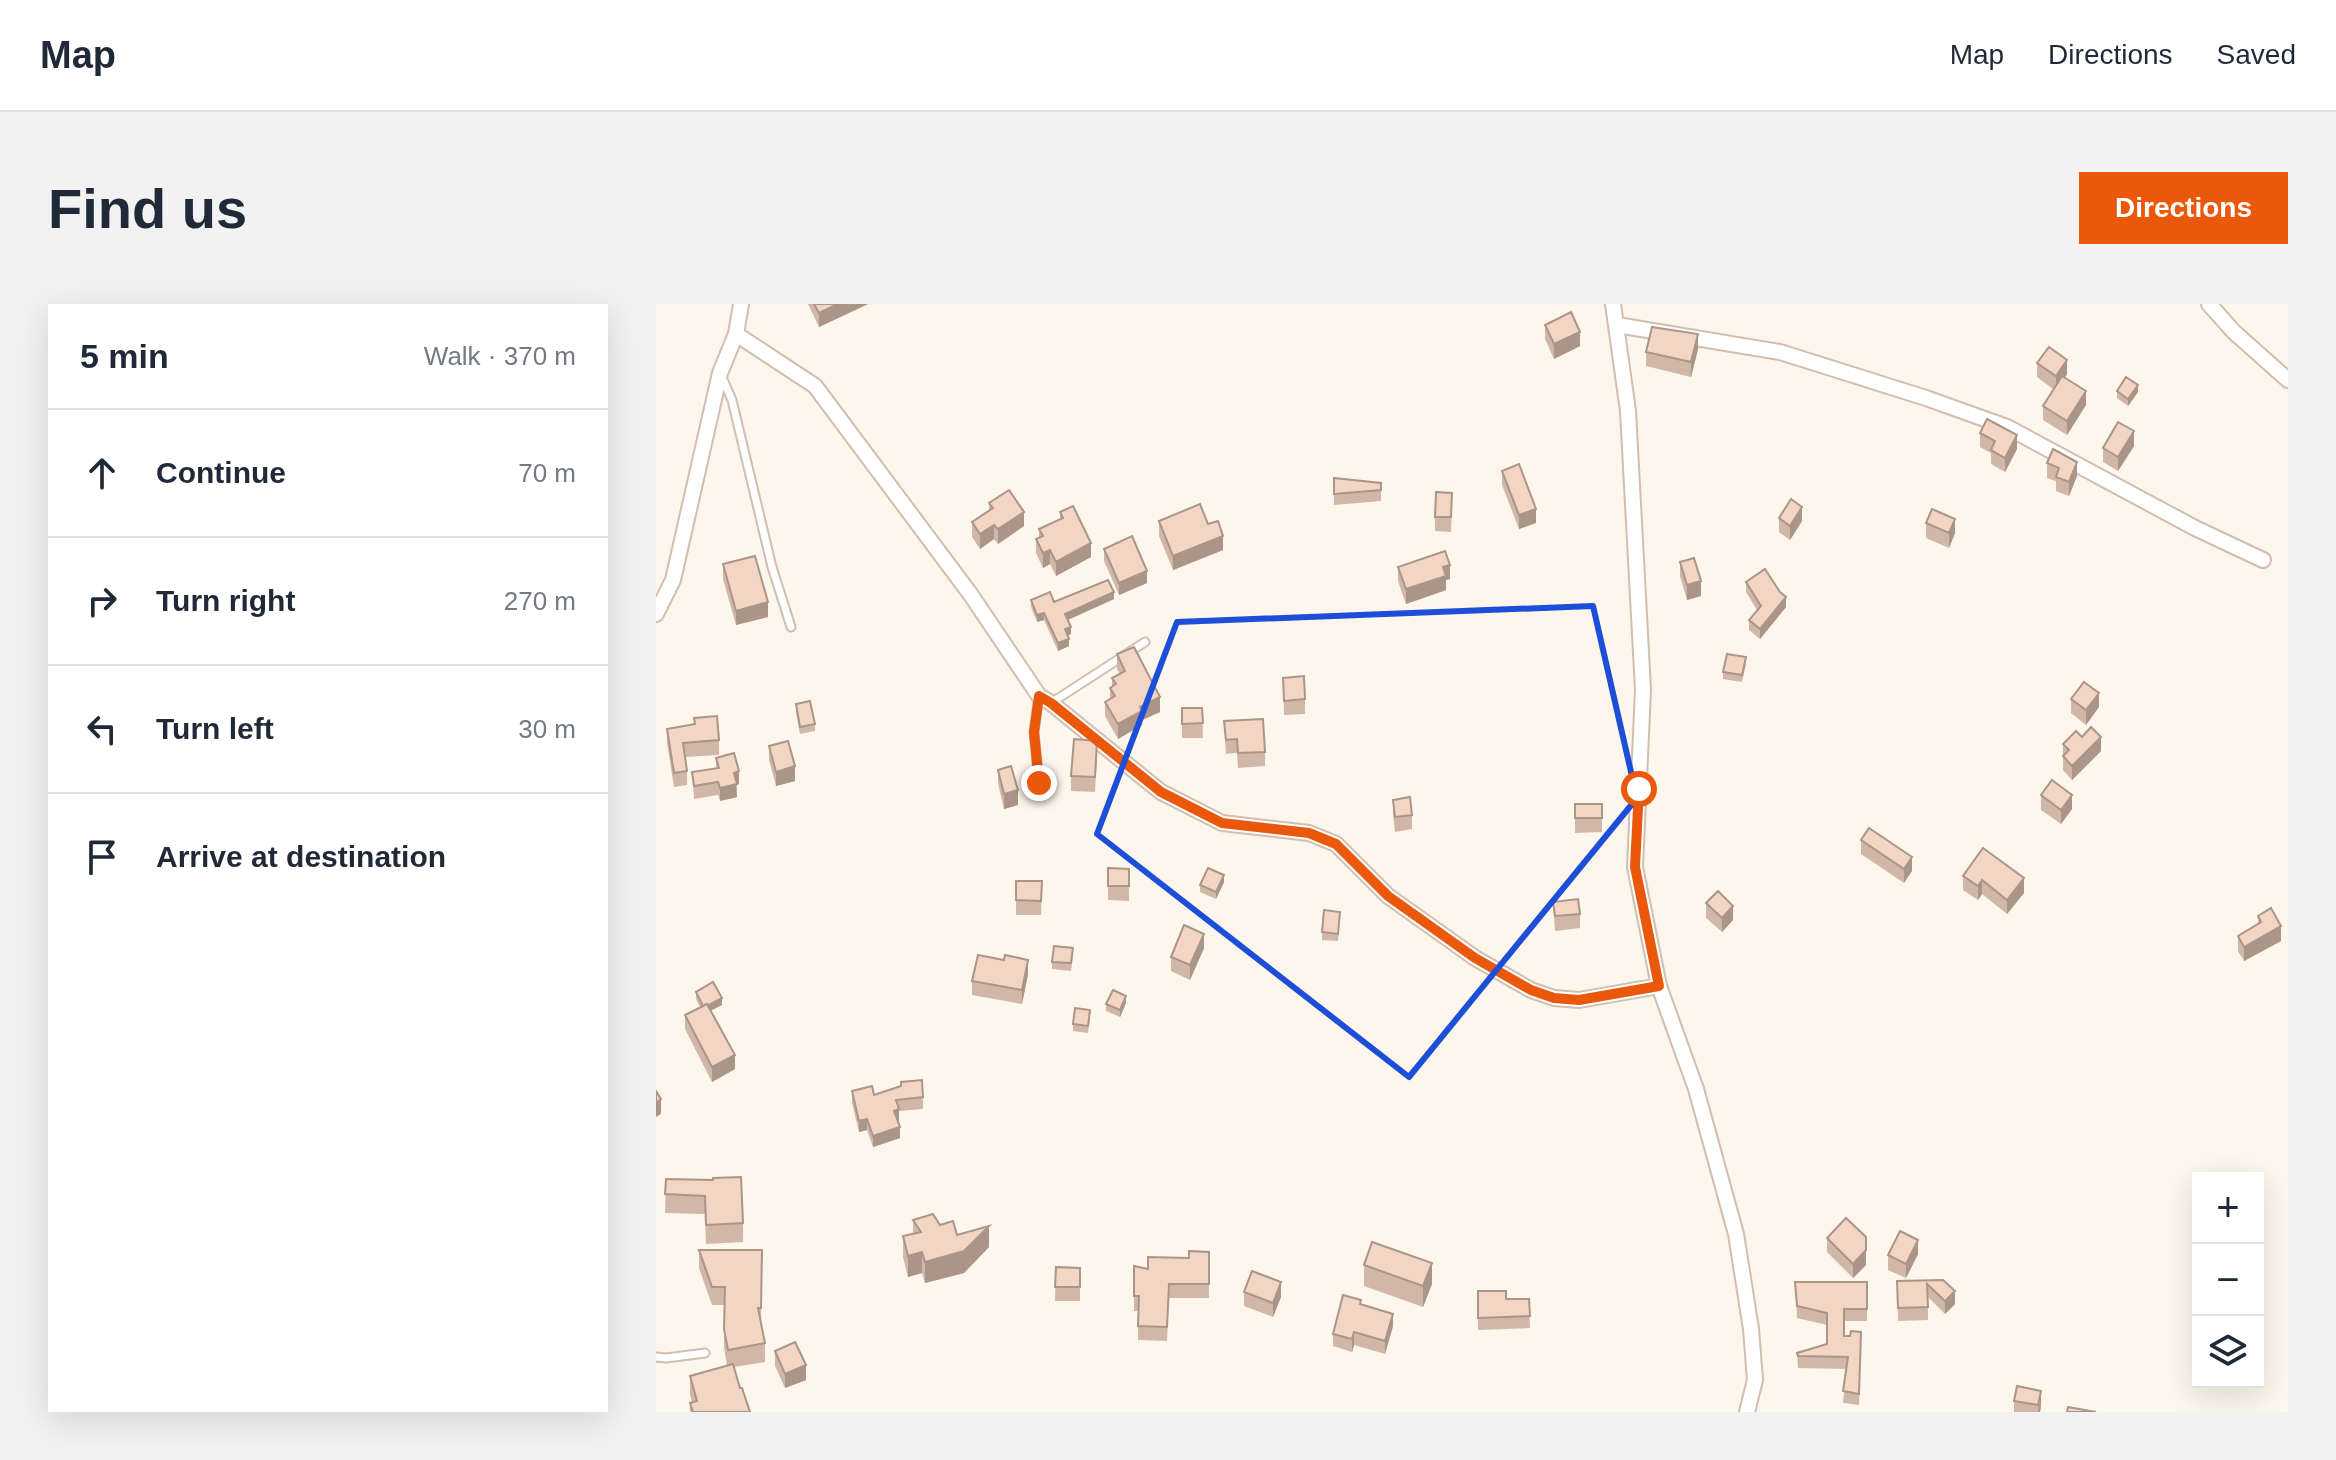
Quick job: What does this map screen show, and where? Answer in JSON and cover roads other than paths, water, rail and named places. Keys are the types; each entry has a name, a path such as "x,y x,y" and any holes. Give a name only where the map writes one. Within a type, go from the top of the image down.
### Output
{"street":[{"path":"656,614 673,580 720,373 736,334 741,304"},
{"path":"1613,304 1628,411 1643,690 1635,867 1659,986 1696,1089 1736,1234 1751,1329 1755,1380 1747,1412"},
{"path":"2209,304 2234,332 2288,380"},
{"path":"1617,325 1780,352 2007,427 2120,490 2263,560"},
{"path":"736,334 815,386 963,583 1045,700 1161,792 1222,823 1309,833 1336,844 1388,896 1475,958 1531,990 1554,998 1579,1000 1659,986"}],"lane":[{"path":"720,373 732,400 772,567 791,627"},
{"path":"1039,783 1034,732 1045,700 1145,642"},
{"path":"656,1357 705,1353"}]}
